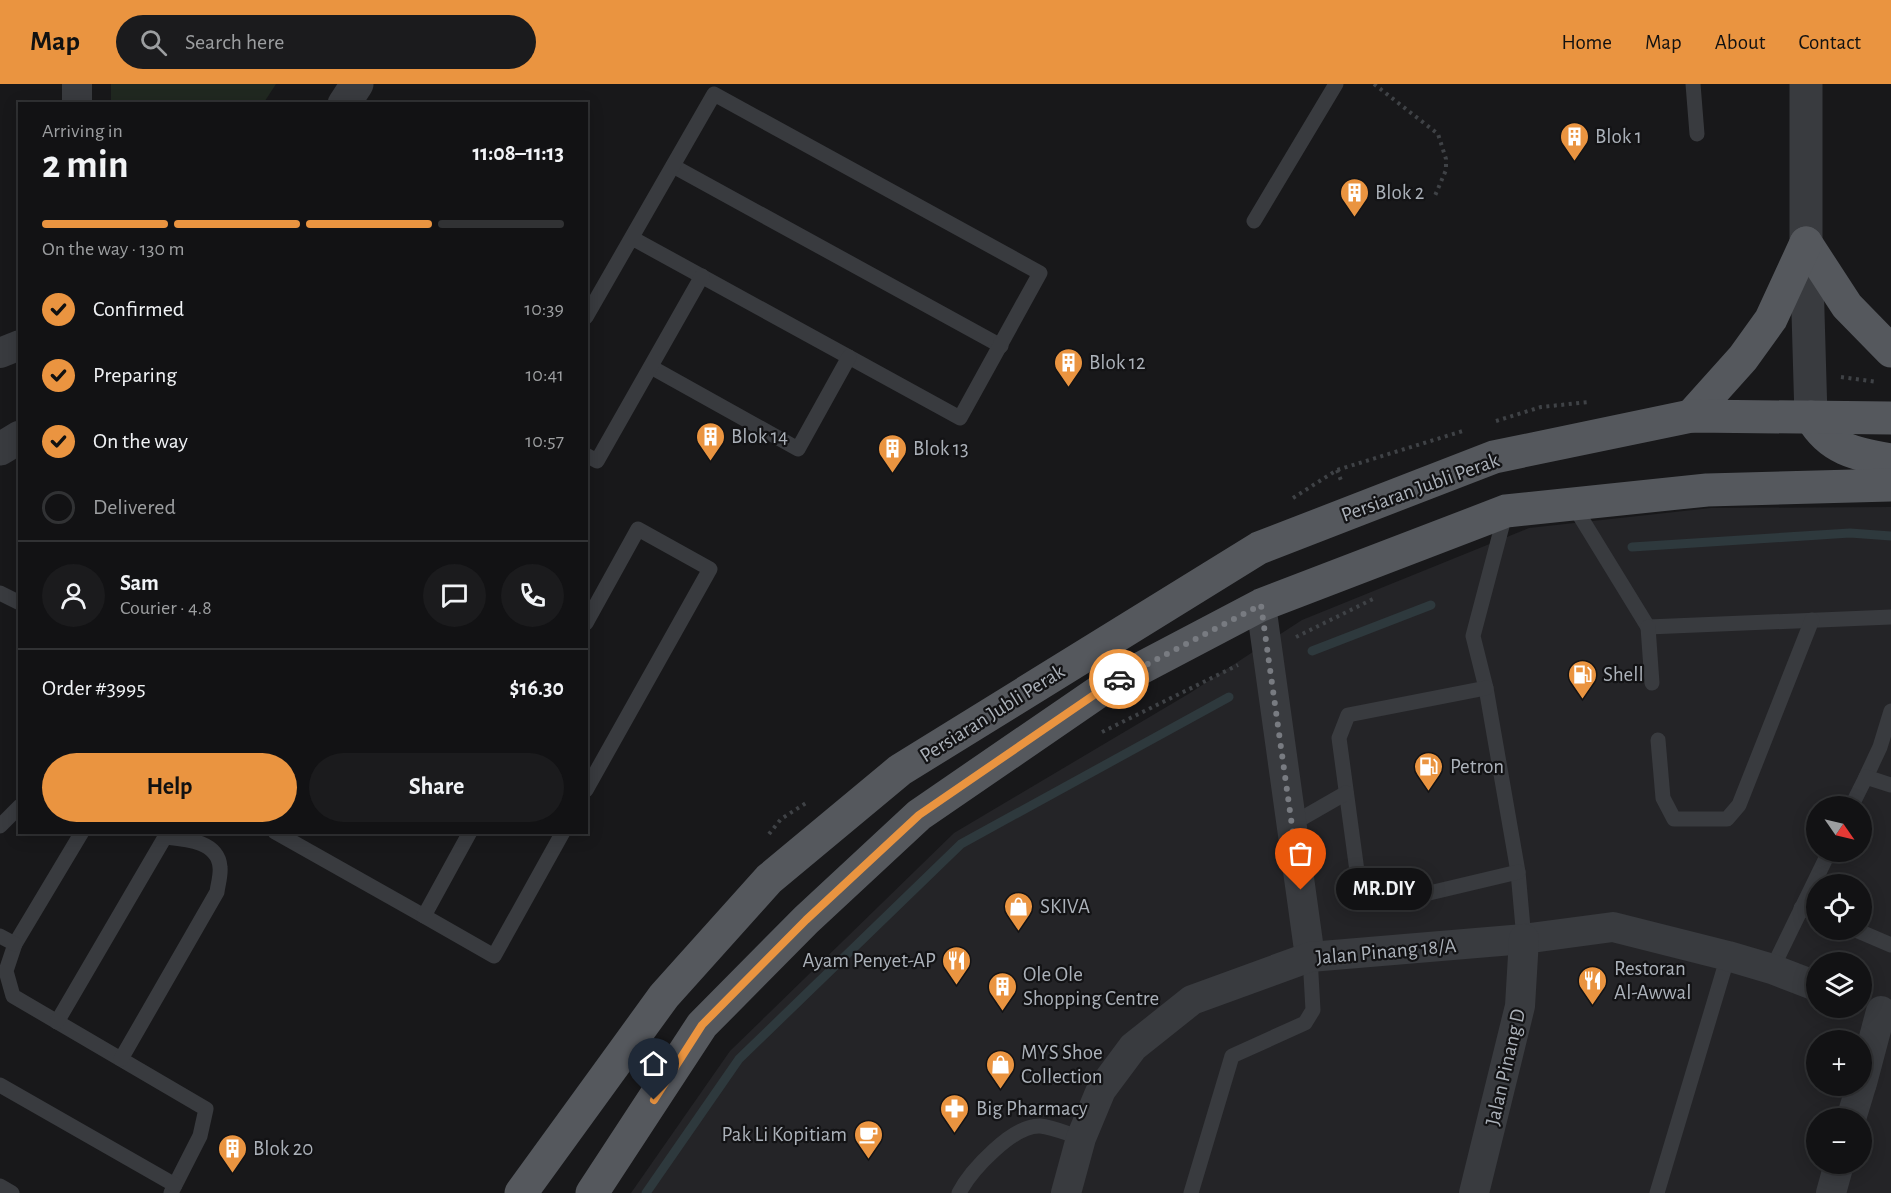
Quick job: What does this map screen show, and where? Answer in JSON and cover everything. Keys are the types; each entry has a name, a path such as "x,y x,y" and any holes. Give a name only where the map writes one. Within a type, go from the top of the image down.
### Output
{"main road":[{"path":"1806,243 1847,306 1891,351"},
{"path":"1691,416 1743,358 1771,319 1806,243"},
{"name":"Persiaran Jubli Perak","path":"521,1193 664,996 769,879 900,771 1259,548 1494,457 1691,416 1891,418"},
{"path":"1810,417 1817,427 1839,446 1853,453 1891,460"},
{"name":"Persiaran Jubli Perak","path":"592,1193 702,1025 806,920 919,815 1107,686 1261,605 1506,511 1707,490 1891,485"}],"street":[{"path":"77,84 77,102"},
{"path":"345,102 357,84"},
{"path":"1806,84 1806,243 1810,417"},
{"path":"0,353 18,346"},
{"path":"0,449 18,438"},
{"path":"1261,605 1310,957"},
{"name":"Jalan Pinang 18/A","path":"1066,1193 1081,1138 1101,1090 1133,1047 1192,1000 1310,957 1524,939 1613,927 1728,956 1806,982"},
{"name":"Jalan Pinang D","path":"1474,1193 1520,1006 1524,939"},
{"path":"1872,1037 1878,1011"},
{"path":"1831,1193 1836,1174"}],"lane":[{"path":"1254,221 1336,84"},
{"path":"1693,84 1697,134"},
{"path":"588,314 714,94 1040,273 960,418 632,238"},
{"path":"673,166 1000,346"},
{"path":"588,456 597,461 702,276"},
{"path":"651,367 798,449 849,357"},
{"path":"1572,503 1648,627 1652,683"},
{"path":"1506,511 1473,636 1486,688 1518,872 1524,939"},
{"path":"588,618 638,529 710,568 588,786"},
{"path":"0,593 18,602"},
{"path":"1648,627 1891,617"},
{"path":"1658,740 1663,798 1674,819 1727,819 1739,805 1812,620"},
{"path":"1486,688 1348,715 1339,738 1357,871 1386,892 1404,899 1518,872"},
{"path":"1856,796 1866,777 1886,749 1891,711"},
{"path":"1866,777 1891,785"},
{"path":"1292,824 1346,793"},
{"path":"0,826 18,808"},
{"path":"0,1085 173,1189 200,1136 206,1109 13,996 6,971 15,944 81,834"},
{"path":"279,834 494,956 562,834"},
{"path":"424,916 469,834"},
{"path":"57,1022 165,837 202,844 217,855 220,868 216,892 121,1059"},
{"path":"1772,969 1824,862"},
{"path":"1801,908 1806,910"},
{"path":"0,936 15,944"},
{"path":"1872,937 1891,945"},
{"path":"1657,1193 1728,956"},
{"path":"1191,1193 1232,1056 1305,1023 1313,1010 1310,957"},
{"path":"959,1193 986,1158 1015,1133 1038,1126 1081,1138"},
{"path":"0,1186 12,1193"}],"path":[{"path":"1374,84 1438,134 1446,159 1446,170 1434,198"},
{"path":"1097,734 1377,597"}],"shaded area":[{"path":"111,84 276,84 264,102 111,102"},
{"path":"1891,507 1891,1193 631,1193 730,1051 954,833 1190,693 1302,620 1529,528 1711,508"}],"waterway":[{"path":"1632,547 1850,533 1891,536"},
{"path":"1312,651 1431,605"},
{"path":"646,1193 739,1059 961,844 1229,697"}],"way so far":[{"path":"1119,679 1261,605 1301,890"}],"place":[{"name":"Blok 1","path":"1574,162"},
{"name":"Blok 2","path":"1354,218"},
{"name":"Blok 12","path":"1068,388"},
{"name":"Blok 14","path":"710,462"},
{"name":"Blok 13","path":"892,474"},
{"name":"Shell","path":"1582,700"},
{"name":"Petron","path":"1429,792"},
{"name":"MR.DIY","path":"1301,890"},
{"name":"SKIVA","path":"1019,932"},
{"name":"Ayam Penyet-AP","path":"957,986"},
{"name":"Restoran Al-Awwal","path":"1593,1006"},
{"name":"Ole Ole Shopping Centre","path":"1002,1012"},
{"name":"MYS Shoe Collection","path":"1000,1090"},
{"name":"Big Pharmacy","path":"955,1134"},
{"name":"Pak Li Kopitiam","path":"868,1160"},
{"name":"Blok 20","path":"232,1174"}],"route":[{"path":"654,1100 702,1025 806,920 919,815 1119,679"}]}
